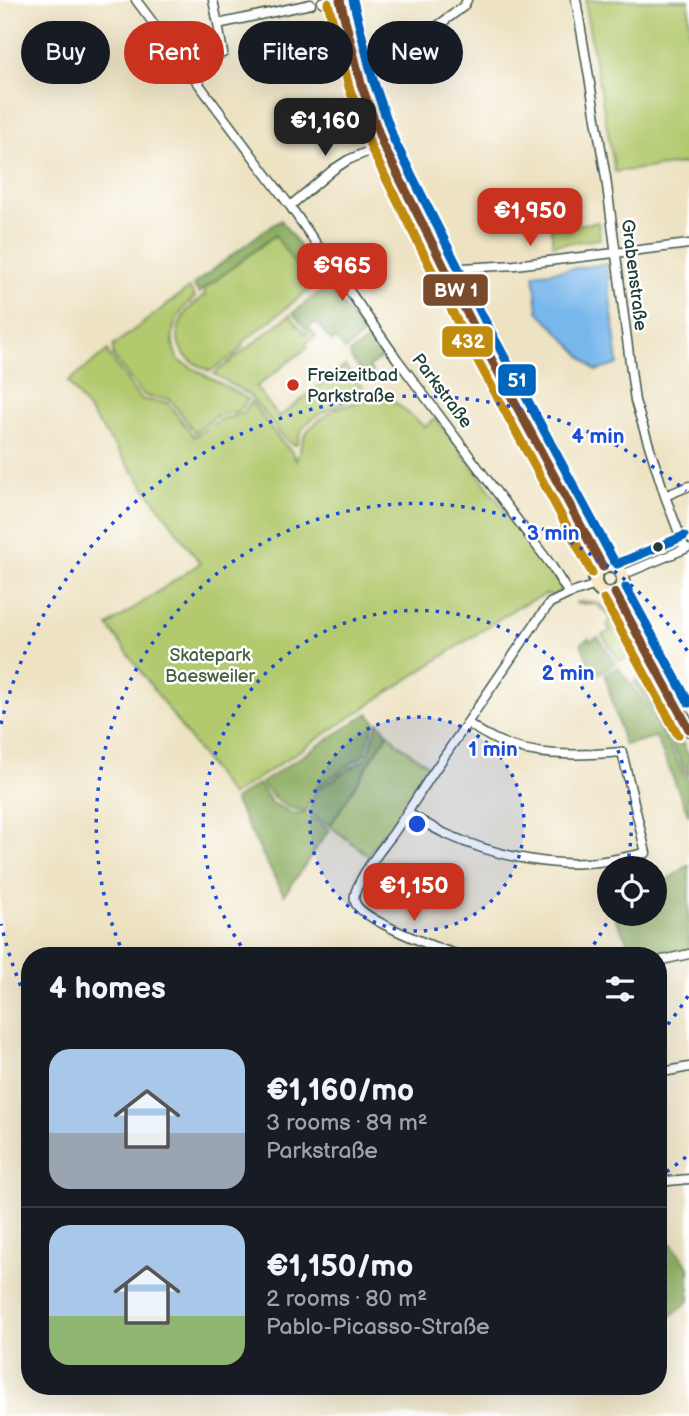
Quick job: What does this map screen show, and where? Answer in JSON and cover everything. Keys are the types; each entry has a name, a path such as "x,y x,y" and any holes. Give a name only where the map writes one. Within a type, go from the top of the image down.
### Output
{"main road":[{"path":"340,0 361,84 383,145 473,325 603,567"},
{"path":"603,567 617,568 622,575 621,587 615,593 601,592 596,584 596,574 603,567"},
{"path":"615,593 689,729"}],"street":[{"name":"Parkstraße","path":"136,0 290,206 397,359 551,565 569,594"},
{"path":"213,0 217,21"},
{"path":"361,84 464,6 467,0"},
{"name":"Grabenstraße","path":"576,0 606,178 635,401 665,496 687,548"},
{"path":"224,23 311,4"},
{"path":"290,206 334,169 383,145"},
{"path":"445,269 516,265 689,244"},
{"path":"665,496 689,486"},
{"path":"622,575 687,548"},
{"path":"435,947 389,927 359,909 354,894 362,878 550,603 596,584"},
{"path":"408,813 444,834 488,851 529,859 571,863 598,862 646,853 622,752 586,756 532,751 488,736 468,723"},
{"path":"667,959 689,954"},
{"path":"667,1071 689,1067"},
{"path":"667,1181 689,1180"}],"green space":[{"path":"586,0 689,0 689,163 615,172"},
{"path":"281,220 323,280 311,288 275,235 199,293 193,285"},
{"path":"598,222 600,239 553,245 551,228"},
{"path":"275,235 311,288 242,343 243,346 234,355 210,371 194,363 184,354 179,344 179,329 183,317 205,295 205,288"},
{"path":"328,286 364,334 345,350 336,339 332,342 319,325 313,323 306,329 293,313"},
{"path":"189,288 195,297 182,311 174,326 174,351 178,360 248,399 239,411 216,416 195,433 170,399 148,397 141,393 113,356 113,346"},
{"path":"290,315 305,334 310,329 316,336 306,343 308,347 256,387 279,417 345,366 365,391 310,421 302,430 297,444 293,445 249,395 214,374"},
{"path":"369,339 373,345 378,342 386,354 369,367 373,372 363,375 350,353"},
{"name":"Skatepark Baesweiler","path":"108,350 138,396 144,400 168,403 194,437 219,420 242,414 251,402 292,452 296,461 308,430 337,408 356,403 372,391 386,395 425,427 436,418 563,588 553,596 547,594 519,606 231,796 108,626 200,563 68,382"},
{"path":"576,602 593,602 598,604 608,610 621,630 629,656 620,661 602,635 611,630 607,626 610,620 604,609 597,604"},
{"path":"598,637 616,663 594,676 581,643"},
{"path":"618,667 650,711 689,782 689,816 656,737 624,745 605,674"},
{"path":"642,676 649,681 689,756 689,776 654,712 634,682"},
{"path":"368,713 375,721 364,755 313,790 306,811 280,803 261,783"},
{"path":"378,722 388,733 330,826 309,812 316,791 367,757"},
{"path":"388,733 398,744 428,765 414,787 417,789 386,836 382,834 368,855 330,826"},
{"path":"258,784 272,803 292,813 305,814 329,830 284,895 234,800"},
{"path":"689,865 689,949 667,955 667,947 631,947 619,926 667,926 667,880"},
{"path":"671,1243 689,1267 689,1301 667,1319 667,1244"}],"water":[{"path":"606,264 618,364 596,371 538,311 534,274"}],"transit line":[{"path":"340,0 361,84 383,145 473,325 603,567"},
{"name":"51","path":"353,0 373,80 394,140 484,319 614,561"},
{"name":"432","path":"328,3 349,87 372,150 462,331 592,573"},
{"name":"51","path":"617,564 684,536"},
{"name":"51","path":"626,587 689,703"},
{"path":"615,593 689,729"},
{"name":"432","path":"604,599 678,735"}],"place":[{"name":"Freizeitbad Parkstraße","path":"293,385"}]}
